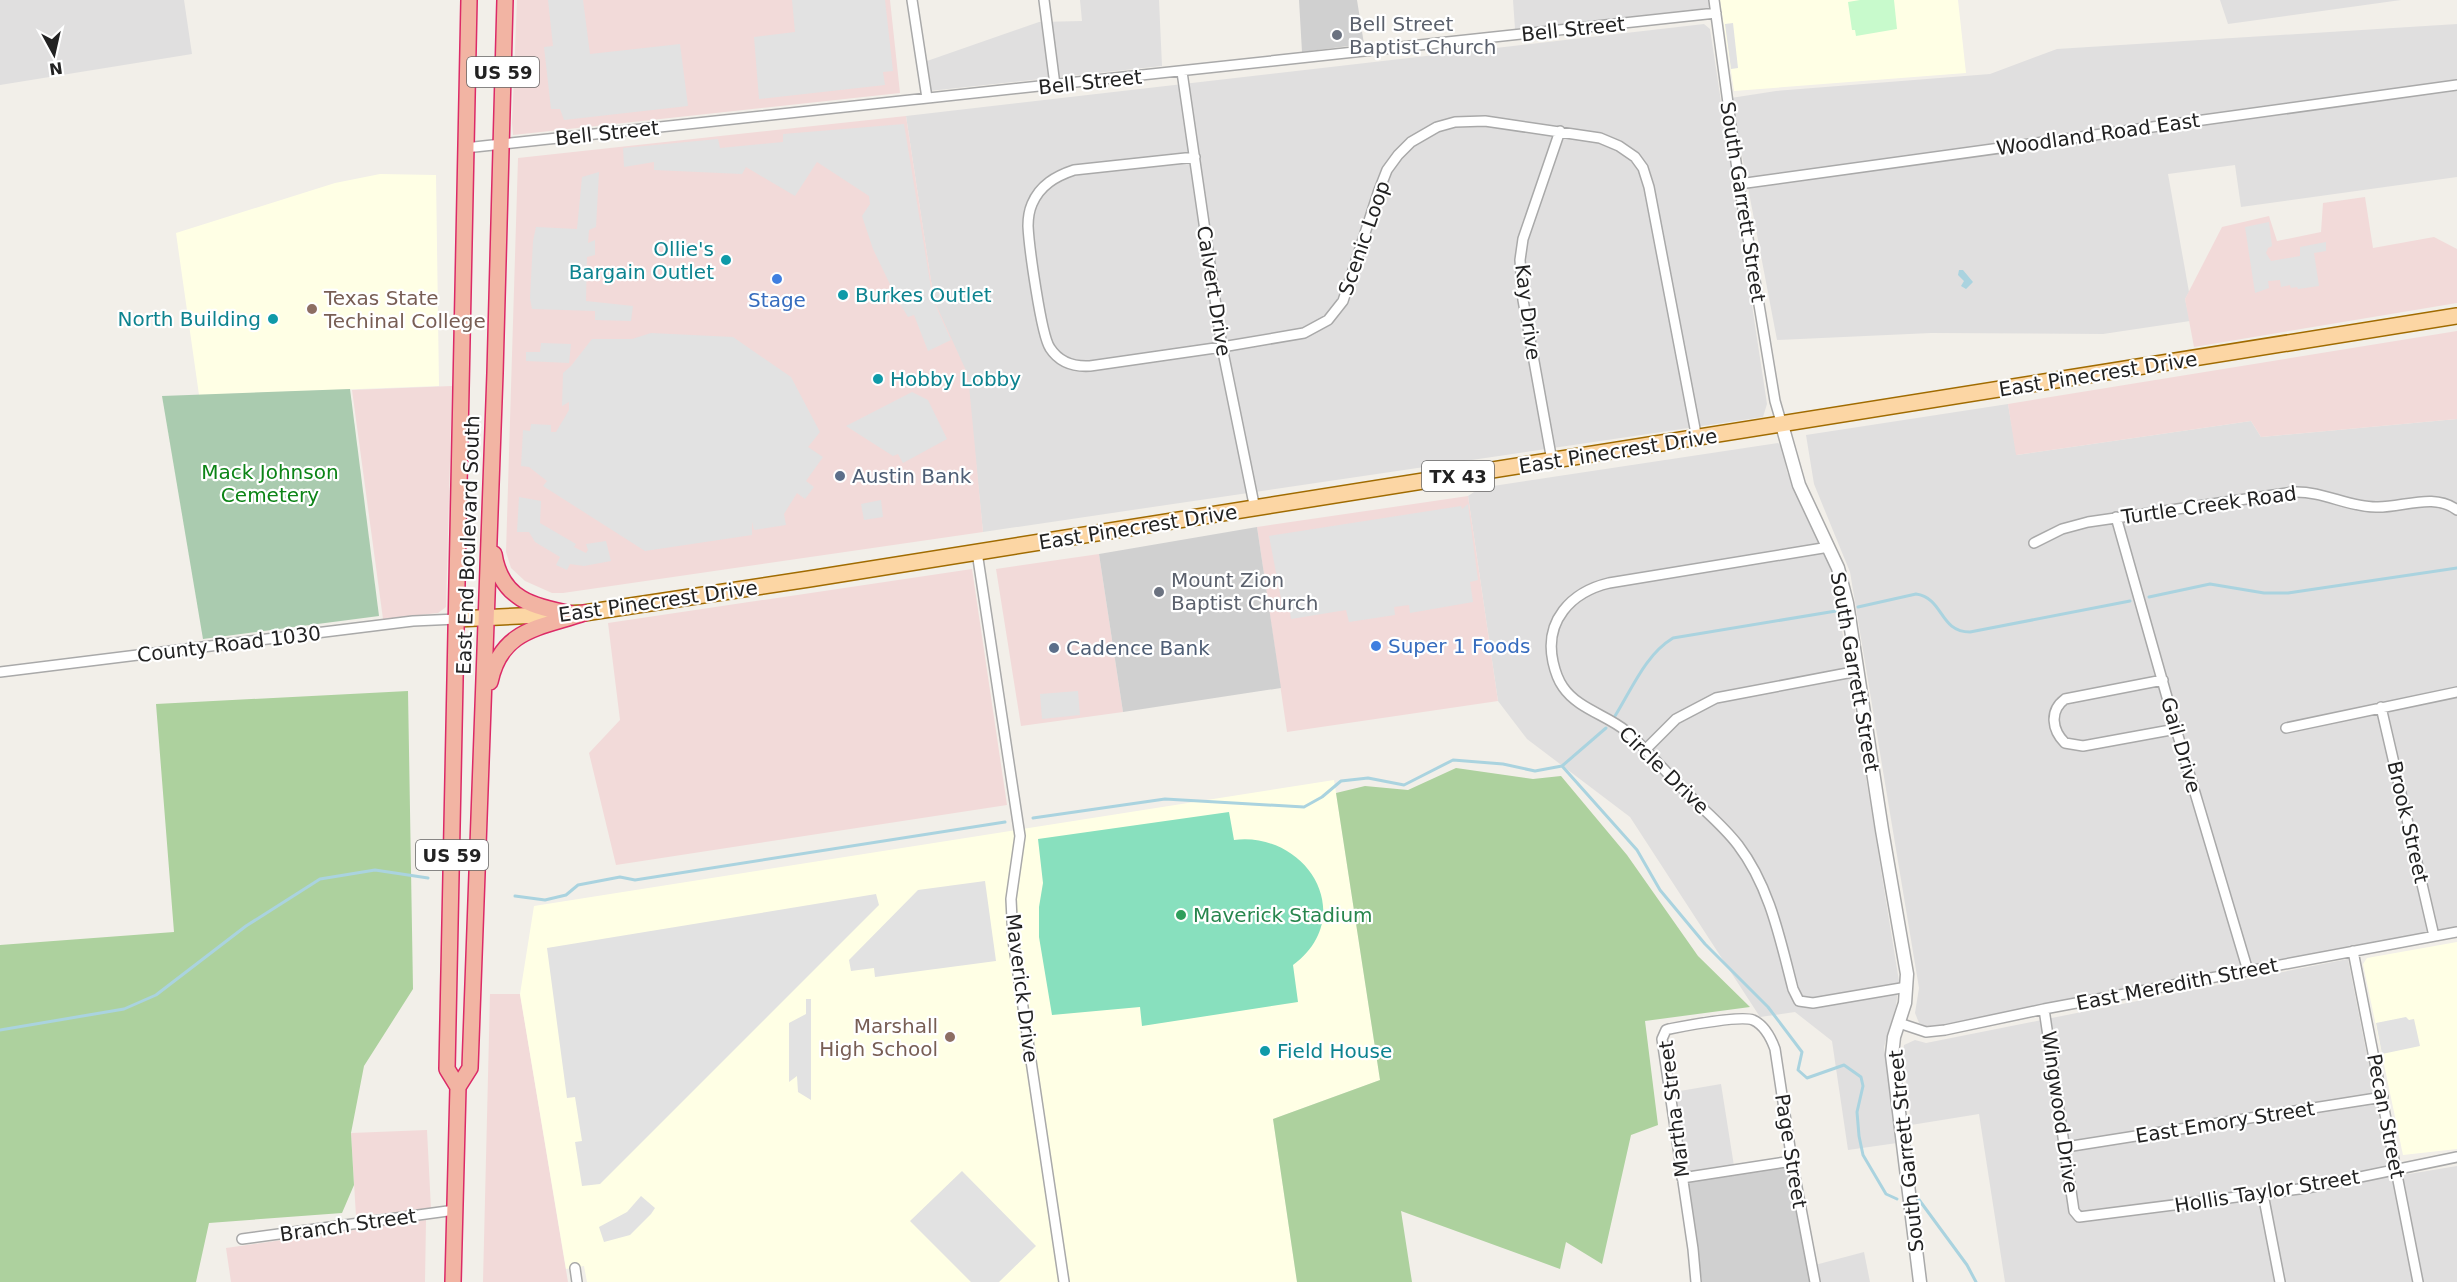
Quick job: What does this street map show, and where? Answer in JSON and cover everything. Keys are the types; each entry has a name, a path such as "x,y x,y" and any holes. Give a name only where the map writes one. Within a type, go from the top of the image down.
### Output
{"highway":[{"name":"East End Boulevard South","path":"458,1087 447,1069 469,0"},
{"name":"East End Boulevard South","path":"453,1282 458,1087 470,1068 490,527 505,0"},
{"path":"490,527 497,569 509,590 530,603 578,614"},
{"path":"483,711 493,668 503,649 527,632 578,614"}],"main road":[{"name":"East Pinecrest Drive","path":"457,619 578,614 1255,509 2457,316"}],"street":[{"path":"912,0 927,98"},
{"path":"1044,0 1055,85"},
{"name":"South Garrett Street","path":"1714,0 1739,184 1773,390 1799,485 1842,579 1907,974 1905,1003 1894,1037 1892,1055 1920,1282"},
{"name":"Bell Street","path":"465,148 1716,13"},
{"name":"Calvert Drive","path":"1182,72 1222,347 1255,509"},
{"name":"Woodland Road East","path":"1739,184 2457,85"},
{"name":"Scenic Loop","path":"1195,157 1082,169 1065,173 1048,182 1034,200 1029,214 1029,233 1045,338 1050,350 1063,361 1075,366 1090,366 1304,333 1323,324 1333,316 1343,301 1378,193 1387,170 1398,154 1418,137 1446,124 1466,120 1496,122 1560,130 1610,141 1635,157 1643,168 1649,187 1696,439"},
{"name":"Kay Drive","path":"1552,461 1523,300 1520,260 1523,239 1560,130"},
{"name":"Turtle Creek Road","path":"2034,543 2073,525 2306,491 2372,507 2443,501 2457,510"},
{"name":"Gail Drive","path":"2116,517 2248,971"},
{"name":"Circle Drive","path":"1829,547 1609,583 1588,589 1567,604 1556,621 1551,642 1558,680 1575,700 1620,727 1645,750 1684,791 1718,821 1751,864 1766,892 1793,989 1799,1000 1813,1003 1907,987"},
{"name":"Maverick Drive","path":"977,552 1020,836 1011,899 1013,940 1064,1282"},
{"name":"County Road 1030","path":"0,672 413,621 457,619"},
{"path":"1645,750 1676,719 1716,698 1858,671"},
{"path":"2163,680 2065,699 2058,705 2054,714 2055,730 2065,743 2083,746 2176,729"},
{"path":"2286,728 2457,692"},
{"name":"Brook Street","path":"2381,707 2434,936"},
{"name":"East Meredith Street","path":"1899,1023 1926,1032 1935,1032 2044,1009 2457,932"},
{"name":"Pecan Street","path":"2353,951 2418,1282"},
{"name":"Wingwood Drive","path":"2044,1009 2076,1215"},
{"name":"Martha Street","path":"1696,1282 1663,1034 1669,1029 1743,1018 1749,1018 1759,1024"},
{"name":"Page Street","path":"1759,1024 1775,1049 1792,1161 1815,1282"},
{"name":"East Emory Street","path":"2066,1147 2383,1097"},
{"name":"Hollis Taylor Street","path":"2076,1215 2084,1217 2263,1194 2347,1181 2457,1157"},
{"path":"1682,1178 1792,1161"},
{"path":"2263,1194 2280,1282"},
{"name":"Branch Street","path":"242,1239 455,1210"},
{"path":"575,1268 577,1282"}],"shaded area":[{"path":"0,0 184,0 192,54 0,85"},
{"path":"517,0 890,0 900,93 513,135"},
{"path":"548,0 583,0 590,54 680,44 688,106 564,120 560,109 551,109 544,47 553,46"},
{"path":"792,0 885,0 893,71 883,72 885,85 759,99 754,37 795,32"},
{"path":"1080,0 1159,0 1162,66 929,91 927,61 1039,22 1082,21"},
{"path":"1299,0 1357,0 1364,44 1302,52"},
{"path":"1513,0 1709,0 1711,8 1515,29"},
{"path":"1720,0 1958,0 1966,73 1734,91"},
{"path":"2220,0 2401,0 2228,24"},
{"path":"1733,23 1738,68 1731,69 1725,24"},
{"path":"1704,24 1710,29 1767,404 1763,417 983,532 967,376 934,301 906,116"},
{"path":"2457,24 2457,177 2241,207 2235,165 2168,174 2189,292 2185,299 2190,321 2103,334 1931,333 1777,340 1731,98 1776,91 1990,74 2057,49"},
{"path":"906,116 934,300 968,375 983,532 563,593 552,593 525,581 511,568 506,552 518,158"},
{"path":"904,124 933,300 951,340 928,351 914,315 908,317 899,302 907,298 898,301 873,249 862,216 870,204 869,196 817,162 795,196 746,167 742,174 654,170 654,162 624,167 623,148 718,139 720,148 783,142 783,134"},
{"path":"599,172 596,227 589,230 588,243 595,240 595,255 587,257 586,301 633,306 631,321 595,320 595,311 532,309 530,298 533,241 536,227 577,229 582,177"},
{"name":"Texas State Techinal College","path":"380,174 436,175 439,386 199,395 176,233 335,183"},
{"path":"2365,197 2373,248 2434,237 2457,249 2457,303 2194,347 2185,299 2222,227 2269,216 2277,241 2321,232 2323,203"},
{"path":"2269,222 2272,246 2266,253 2271,261 2300,256 2300,247 2326,242 2326,251 2314,253 2319,286 2298,289 2297,287 2291,288 2290,285 2281,287 2280,280 2268,281 2269,288 2255,293 2245,227"},
{"path":"2457,331 2457,419 2261,437 2251,421 2016,455 2008,404"},
{"path":"651,333 733,337 791,377 820,432 808,447 823,457 806,481 814,487 805,499 797,493 784,514 786,525 754,530 752,522 752,535 645,551 543,486 547,481 529,467 521,466 523,430 530,431 531,424 551,425 551,432 556,432 569,410 569,402 562,406 563,373 592,339 632,339"},
{"path":"541,343 571,344 569,363 526,361 526,352 540,352"},
{"path":"452,386 446,607 438,613 383,619 352,390"},
{"path":"912,392 928,400 947,439 903,463 898,454 893,456 846,426"},
{"path":"2008,404 2017,455 2251,421 2261,437 2457,419 2457,927 1929,1028 1919,1023 1915,1013 1919,988 1850,572 1814,484 1806,435"},
{"path":"1778,443 1782,447 1787,472 1829,563 1837,599 1899,981 1896,1006 1884,1047 1897,1143 1848,1150 1832,1041 1795,1012 1760,1017 1630,817 1527,739 1498,701 1468,496 1480,488"},
{"path":"1468,496 1498,701 1287,732 1257,527"},
{"path":"519,497 541,501 540,523 576,544 574,547 586,553 588,550 586,544 606,541 611,561 584,566 570,564 567,570 556,565 560,557 535,542 529,532 517,532"},
{"path":"881,500 883,517 864,520 861,504"},
{"path":"1468,504 1478,580 1470,582 1473,602 1410,613 1409,605 1394,607 1395,615 1349,622 1346,610 1291,619 1289,604 1283,609 1269,536 1461,506 1462,509"},
{"path":"1257,527 1281,688 1123,712 1099,554"},
{"path":"1099,554 1123,712 1021,726 996,569"},
{"path":"972,569 1007,805 616,865 589,753 620,720 608,623"},
{"path":"1078,691 1080,715 1042,719 1040,694"},
{"name":"Marshall High School","path":"1334,780 1380,1080 1273,1119 1297,1282 587,1282 584,1266 566,1269 520,994 534,906"},
{"path":"985,881 996,961 875,977 874,968 851,971 849,960 918,890"},
{"path":"876,894 879,905 600,1184 582,1186 575,1142 582,1141 575,1097 567,1098 547,948"},
{"path":"2457,942 2457,1149 2403,1155 2363,964 2367,958"},
{"path":"2348,959 2391,1177 2457,1166 2457,1282 2005,1282 1979,1114 1911,1125 1904,1045 1915,1040 1926,1043"},
{"path":"490,994 520,994 568,1282 483,1282"},
{"path":"806,999 811,999 811,1100 798,1092 797,1076 789,1082 789,1023 806,1014"},
{"path":"2406,1017 2409,1020 2414,1019 2420,1046 2382,1054 2376,1023"},
{"path":"1721,1084 1734,1166 1687,1173 1674,1092"},
{"path":"427,1130 431,1209 356,1216 351,1133"},
{"path":"1789,1167 1811,1282 1702,1282 1688,1182"},
{"path":"962,1171 1036,1246 999,1282 971,1282 910,1221"},
{"path":"641,1196 655,1208 651,1214 630,1235 604,1242 599,1227 627,1212"},
{"path":"426,1220 425,1282 231,1282 226,1248"},
{"path":"1864,1252 1870,1282 1818,1282 1815,1265"}],"green space":[{"path":"1894,0 1897,29 1856,36 1855,30 1852,30 1848,2"},
{"name":"Mack Johnson Cemetery","path":"350,389 379,616 203,639 162,396"},
{"path":"408,691 413,989 364,1066 351,1133 354,1185 342,1213 209,1223 196,1282 0,1282 0,945 174,932 156,704"},
{"path":"1456,768 1533,779 1561,776 1627,855 1698,956 1750,1007 1645,1021 1658,1125 1631,1135 1602,1264 1566,1242 1560,1269 1401,1211 1412,1282 1297,1282 1273,1119 1380,1080 1336,793 1365,786 1408,790"},
{"name":"Maverick Stadium","path":"1229,812 1234,840 1260,841 1283,849 1302,863 1316,881 1323,902 1322,924 1312,945 1293,965 1298,1002 1142,1026 1140,1007 1052,1015 1039,937 1039,907 1043,883 1038,839"}],"water":[{"path":"1959,270 1963,270 1973,282 1966,289 1961,286 1964,281 1958,275"}],"waterway":[{"path":"2149,597 2210,584 2264,593 2288,593 2457,568"},
{"path":"1858,607 1916,594 1932,602 1952,627 1970,632 2130,601"},
{"path":"1615,716 1647,663 1663,645 1673,638 1836,611"},
{"path":"1562,766 1606,728"},
{"path":"1033,818 1165,799 1304,807 1322,797 1341,781 1368,778 1404,785 1453,760 1503,764 1535,771 1562,766 1637,850 1660,890 1705,944 1768,1007 1802,1052 1798,1070 1807,1078 1844,1065 1861,1077 1863,1086 1857,1112 1863,1155 1886,1194 1897,1199"},
{"path":"515,896 545,900 566,895 578,885 620,877 635,880 1005,822"},
{"path":"0,1030 124,1009 156,995 246,926 320,879 375,870 428,878"},
{"path":"1917,1197 1967,1265 1976,1282"}],"place":[{"name":"Bell Street Baptist Church","path":"1337,35"},
{"name":"Ollie's Bargain Outlet","path":"726,260"},
{"name":"Stage","path":"777,279"},
{"name":"Burkes Outlet","path":"843,295"},
{"name":"Texas State Techinal College","path":"312,309"},
{"name":"North Building","path":"273,319"},
{"name":"Hobby Lobby","path":"878,379"},
{"name":"Austin Bank","path":"840,476"},
{"name":"Mount Zion Baptist Church","path":"1159,592"},
{"name":"Super 1 Foods","path":"1376,646"},
{"name":"Cadence Bank","path":"1054,648"},
{"name":"Maverick Stadium","path":"1181,915"},
{"name":"Marshall High School","path":"950,1037"},
{"name":"Field House","path":"1265,1051"}]}
